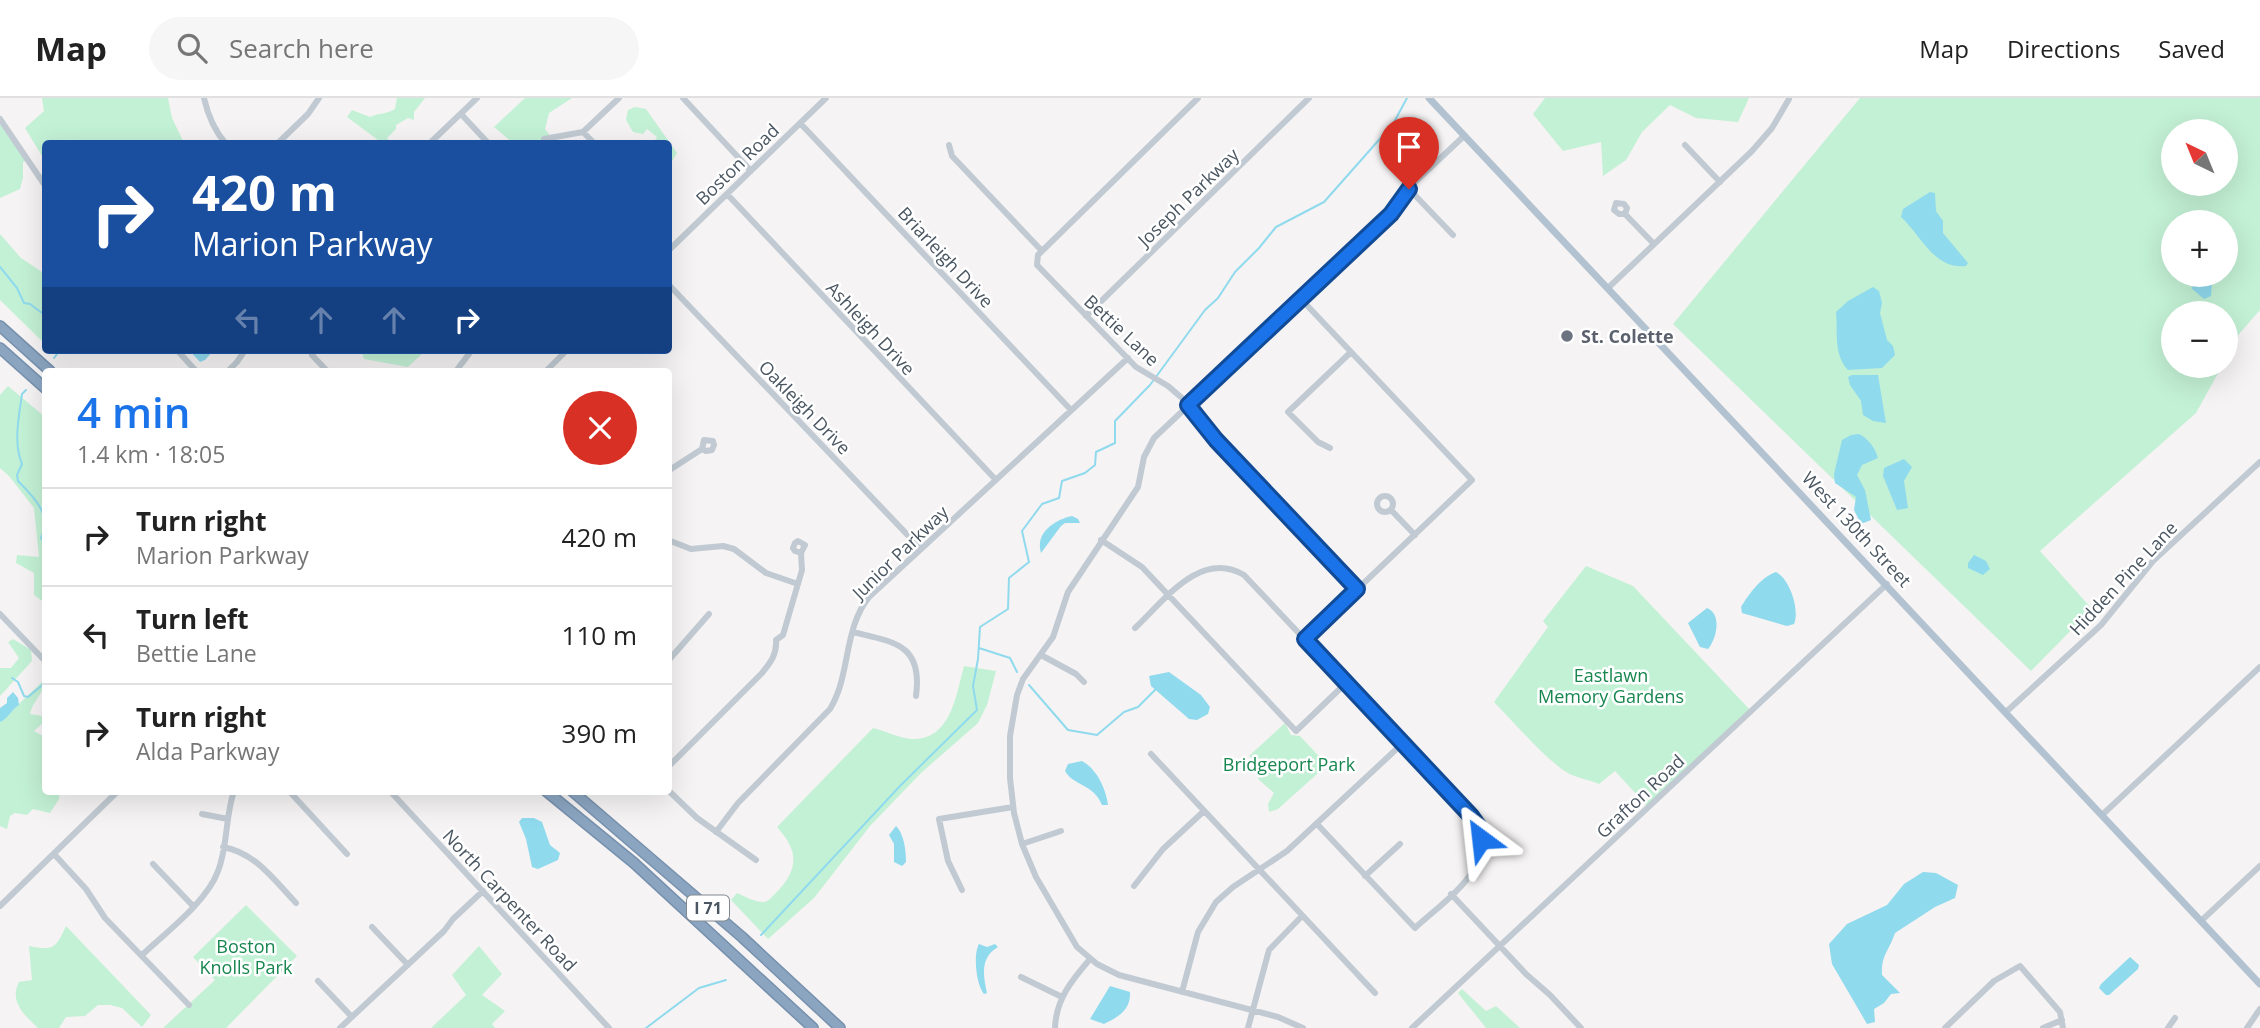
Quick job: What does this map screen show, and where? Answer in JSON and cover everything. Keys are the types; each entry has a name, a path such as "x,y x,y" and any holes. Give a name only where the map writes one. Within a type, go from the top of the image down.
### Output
{"highway":[{"path":"0,326 47,368"},
{"path":"0,348 42,385"},
{"name":"I 71","path":"551,795 634,863 813,1028"},
{"name":"I 71","path":"577,795 742,937 840,1028"}],"main road":[{"name":"West 130th Street","path":"1429,98 2260,984"}],"street":[{"path":"204,98 210,119 223,140"},
{"path":"281,140 308,114 319,98"},
{"path":"433,140 477,98"},
{"path":"544,139 583,132 619,98"},
{"path":"683,98 751,171"},
{"name":"Boston Road","path":"672,247 826,98"},
{"path":"1042,251 1198,98"},
{"name":"Joseph Parkway","path":"1086,316 1309,98"},
{"path":"1608,288 1763,139 1789,99"},
{"path":"461,114 485,140"},
{"path":"0,119 42,181"},
{"name":"Briarleigh Drive","path":"800,122 1071,410"},
{"path":"583,132 591,140"},
{"path":"1303,1028 1283,1018 1119,975 1090,959 1073,942 1049,903 1022,844 1013,807 1009,768 1013,711 1023,679 1053,637 1069,592 1138,487 1148,448 1160,432 1391,214 1409,189 1464,135"},
{"name":"Bettie Lane","path":"949,145 952,156 1042,251 1036,258 1037,265 1128,358 1150,377 1175,392 1188,405 1216,440 1357,589"},
{"path":"1685,145 1720,182"},
{"path":"1409,189 1452,235"},
{"name":"Ashleigh Drive","path":"727,194 996,480"},
{"path":"1625,214 1654,244"},
{"name":"Oakleigh Drive","path":"672,288 921,549"},
{"path":"1301,299 1472,480 1305,639"},
{"path":"1330,448 1318,442 1289,412 1351,352"},
{"path":"181,354 193,368"},
{"path":"231,368 242,354"},
{"path":"458,368 469,354"},
{"path":"548,368 563,354"},
{"path":"312,355 324,368"},
{"name":"Junior Parkway","path":"716,832 738,803 830,709 838,691 856,618 865,602 1128,358"},
{"path":"672,468 702,449"},
{"name":"Hidden Pine Lane","path":"2006,712 2101,625 2153,561 2260,462"},
{"path":"1391,510 1415,535"},
{"path":"1101,540 1139,564 1296,731 1346,683"},
{"path":"672,542 691,549 720,546 732,548 766,573 798,584"},
{"path":"672,763 765,669 776,651 776,640 783,635 803,565 801,553"},
{"path":"1135,628 1199,571 1214,567 1233,570 1250,580 1471,816 1479,829 1482,844 1479,863 1471,875 1415,928 1317,824"},
{"name":"Grafton Road","path":"1412,1028 1887,584"},
{"path":"0,614 42,658"},
{"path":"672,656 709,614"},
{"path":"853,632 894,642 907,651 918,671 916,696"},
{"path":"1041,655 1076,674 1084,682"},
{"path":"2102,815 2260,667"},
{"path":"1182,992 1197,936 1205,918 1226,892 1285,853 1403,743"},
{"path":"1151,754 1375,993"},
{"path":"672,794 697,818 755,860"},
{"path":"0,906 114,795"},
{"path":"142,956 193,906 214,881 233,795"},
{"path":"293,795 347,854"},
{"name":"North Carpenter Road","path":"394,795 609,1028"},
{"path":"962,890 948,861 939,819 1013,807"},
{"path":"1134,886 1163,849 1204,811"},
{"path":"202,814 228,819"},
{"path":"1022,844 1061,831"},
{"path":"1365,876 1400,844"},
{"path":"223,847 253,858 296,903"},
{"path":"54,854 86,889 101,913 189,1005"},
{"path":"153,864 193,906"},
{"path":"2201,921 2260,866"},
{"path":"340,1028 483,891"},
{"path":"1451,894 1581,1028"},
{"path":"1248,1028 1269,950 1302,916"},
{"path":"372,926 408,965"},
{"path":"1055,1028 1062,997 1090,959"},
{"path":"1945,1028 1994,981 2020,966 2060,1012 2062,1024 2043,1028"},
{"path":"1021,977 1062,997"},
{"path":"318,981 352,1017"},
{"path":"2247,1028 2260,1009"},
{"path":"2168,1028 2175,1018"}],"green space":[{"path":"42,98 168,98 172,118 183,140 42,140 42,156 25,128 44,111"},
{"path":"397,98 425,98 414,112 414,120 408,118 396,125 396,129 387,138 389,140 378,140 347,117 352,110 370,117 395,109"},
{"path":"525,98 572,98 549,113 545,129 554,140 509,140 494,127"},
{"path":"1545,98 1749,98 1738,122 1696,118 1670,105 1642,132 1626,160 1603,176 1601,142 1563,151 1533,114"},
{"path":"1860,98 2260,98 2260,310 2238,336 2238,301 2161,301 2161,378 2215,378 2196,413 2040,551 2092,609 2031,671 1673,324"},
{"path":"635,107 646,109 668,140 655,140 657,137 647,129 643,134 633,132 626,120 628,110"},
{"path":"0,124 26,161 23,162 20,189 0,198"},
{"path":"672,146 677,153 672,161"},
{"path":"0,234 21,258 42,272 42,341 0,300"},
{"path":"362,354 422,354 408,367 364,359"},
{"path":"8,386 42,414 42,601 34,595 34,573 16,563 17,555 39,557 34,508 0,468 0,395"},
{"name":"Eastlawn Memory Gardens","path":"1586,566 1633,586 1751,711 1648,807 1615,771 1599,784 1564,771 1494,702 1548,627 1543,621"},
{"path":"13,639 31,650 32,661 0,696 0,668 11,668 19,658 8,642"},
{"path":"964,666 996,671 987,705 978,723 921,773 870,826 814,898 768,939 731,900 737,893 757,901 767,901 784,884 793,860 789,844 777,827 873,728 911,739 924,738 935,733 950,714"},
{"path":"42,682 42,690 30,714 42,716 42,724 34,731 42,735 42,795 60,795 59,799 50,813 33,809 27,815 15,813 10,816 7,829 0,826 0,722"},
{"name":"Bridgeport Park","path":"1285,723 1291,735 1300,736 1327,765 1278,809 1269,812 1268,804 1274,793 1258,779 1262,769 1249,756"},
{"name":"Boston Knolls Park","path":"246,905 297,956 226,1028 163,1028 215,980 193,957"},
{"path":"66,926 151,1015 142,1027 122,1008 110,1005 98,1005 85,1016 66,1017 59,1028 38,1028 23,1013 17,1001 16,989 19,982 32,980 29,946 53,946"},
{"path":"479,946 502,974 482,995 505,1011 492,1024 495,1028 431,1028 466,995 452,975"},
{"path":"1462,989 1486,1011 1496,1006 1520,1028 1486,1028 1458,993"}],"water":[{"path":"1930,192 1935,193 1936,211 1943,221 1943,233 1968,263 1966,266 1945,263 1937,257 1901,217 1903,209"},
{"path":"1873,287 1879,291 1882,303 1880,313 1887,340 1893,346 1895,355 1882,368 1848,370 1838,350 1836,312 1848,301"},
{"path":"2212,287 2211,296 2204,299 2191,288"},
{"path":"193,354 210,354 205,360 200,362"},
{"path":"1878,375 1886,423 1873,421 1863,415 1861,401 1850,385 1848,377"},
{"path":"1859,434 1871,444 1878,458 1862,465 1857,475 1865,490 1871,520 1861,524 1854,510 1856,497 1835,483 1834,474 1842,440"},
{"path":"1904,459 1912,467 1904,481 1908,508 1897,510 1883,476 1884,468"},
{"path":"1072,516 1080,523 1065,523 1061,526 1041,553 1043,534 1053,524"},
{"path":"1974,555 1986,561 1990,569 1983,575 1968,568"},
{"path":"1776,572 1786,581 1795,603 1794,624 1787,626 1742,613 1741,607 1760,582"},
{"path":"1707,608 1715,615 1716,621 1714,639 1708,649 1700,647 1688,623"},
{"path":"1169,672 1201,695 1210,707 1208,714 1197,720 1189,719 1151,686 1149,676"},
{"path":"13,692 19,705 0,722 0,708 7,703 7,698"},
{"path":"1082,761 1100,780 1108,805 1102,805 1094,793 1073,780 1065,771 1068,764"},
{"path":"522,818 534,818 542,822 550,845 560,853 558,860 538,869 532,867 519,822"},
{"path":"896,826 905,847 906,862 902,866 894,862 894,844 889,835"},
{"path":"1923,872 1936,873 1958,885 1955,898 1935,907 1895,933 1884,958 1882,975 1900,993 1891,994 1884,1003 1874,1009 1875,1022 1867,1024 1832,964 1829,944 1847,924 1887,905 1904,884"},
{"path":"979,944 987,947 995,944 998,947 988,956 984,967 987,993 984,994 977,977 977,949"},
{"path":"2130,957 2139,965 2138,969 2106,995 2099,988 2101,984"},
{"path":"1110,986 1130,992 1126,1008 1119,1016 1104,1024 1090,1019"}],"waterway":[{"path":"761,935 900,786 977,710 973,686 980,627 1008,609 1009,578 1029,562 1022,531 1042,504 1059,498 1062,481 1085,473 1095,465 1096,452 1115,443 1115,421 1150,385 1235,272 1276,227 1324,202 1393,124 1407,98"},
{"path":"0,267 17,288 24,303 42,313"},
{"path":"54,358 57,354"},
{"path":"26,390 22,394 18,420 17,438 22,464 17,475 18,481 42,511"},
{"path":"42,535 42,540"},
{"path":"979,648 1010,658 1017,672"},
{"path":"12,678 18,682 24,696 28,697 42,685"},
{"path":"1029,685 1068,730 1097,735 1124,712 1138,707 1155,690"},
{"path":"646,1028 699,988 726,980"}],"place":[{"name":"St. Colette","path":"1567,336"}],"route":[{"path":"1409,189 1391,214 1188,405 1216,440 1357,589 1305,639 1471,816 1478,826 1481,839"}]}
